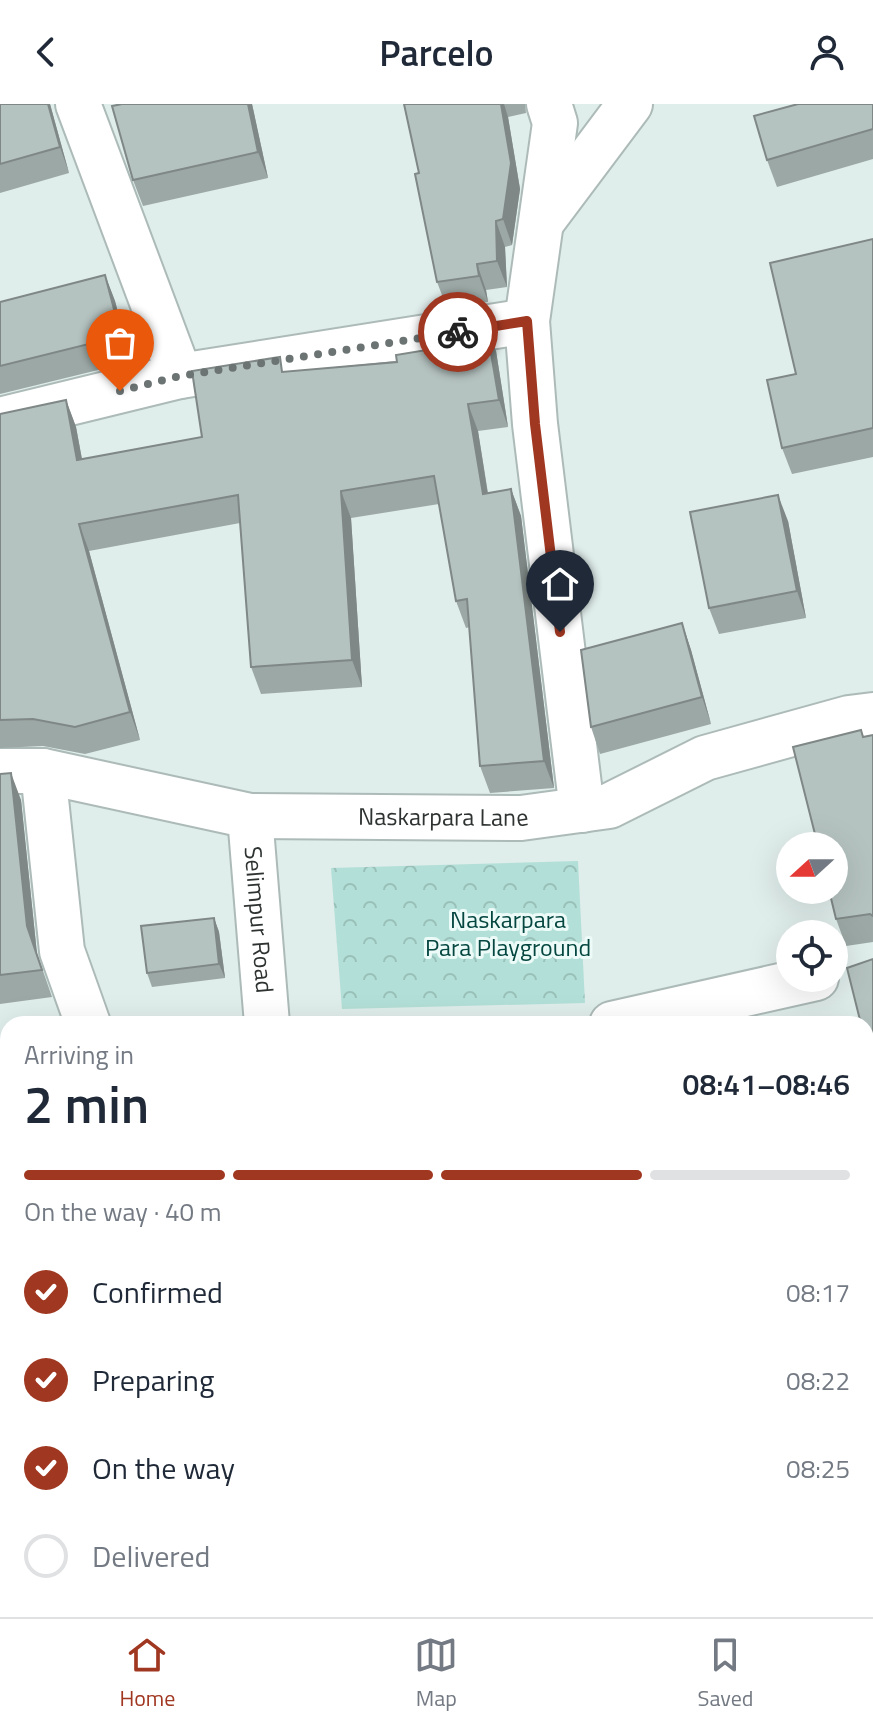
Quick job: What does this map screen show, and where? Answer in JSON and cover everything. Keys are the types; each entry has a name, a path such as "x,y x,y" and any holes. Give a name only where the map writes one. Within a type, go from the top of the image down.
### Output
{"street":[{"path":"78,104 180,376"},
{"path":"549,104 555,123 527,321 535,424 582,810"},
{"path":"541,222 630,104"},
{"path":"0,420 180,376 527,321"},
{"name":"Naskarpara Lane","path":"0,771 43,771 250,816 521,818 609,806 705,758 849,718 873,715"},
{"path":"43,771 62,951 85,1016"},
{"name":"Selimpur Road","path":"250,816 266,1016"},
{"path":"647,1016 776,987"}],"green space":[{"name":"Naskarpara Para Playground","path":"578,861 585,1003 342,1009 331,868"}],"building":[{"path":"0,104 48,104 60,147 0,164"},
{"path":"248,104 258,152 133,180 112,106"},
{"path":"404,104 501,104 511,163 503,219 496,221 497,261 477,264 479,276 437,282"},
{"path":"798,104 873,104 873,129 767,160 754,116"},
{"path":"873,239 873,428 782,448 767,380 796,374 770,263"},
{"path":"105,275 121,336 0,366 0,302"},
{"path":"486,324 499,400 468,404 483,494 511,489 544,761 480,766 467,599 456,601 434,476 341,491 352,660 251,667 238,495 79,524 130,712 75,727 33,719 0,720 0,414 66,400 77,460 202,437 192,371 280,357 282,372 397,362 396,355 451,346 447,330"},
{"path":"778,495 797,591 709,608 690,512"},
{"path":"682,623 702,697 591,727 581,650"},
{"path":"861,730 863,737 873,735 873,916 836,919 832,904 848,904 848,832 814,832 793,747"},
{"path":"11,773 27,926 42,970 0,975 0,774"},
{"path":"214,918 219,964 147,973 141,926"},
{"path":"873,959 873,1016 859,1016 848,968"}],"way so far":[{"path":"120,391 180,376 458,332"}],"route":[{"path":"458,332 527,321 535,424 560,632"}]}
